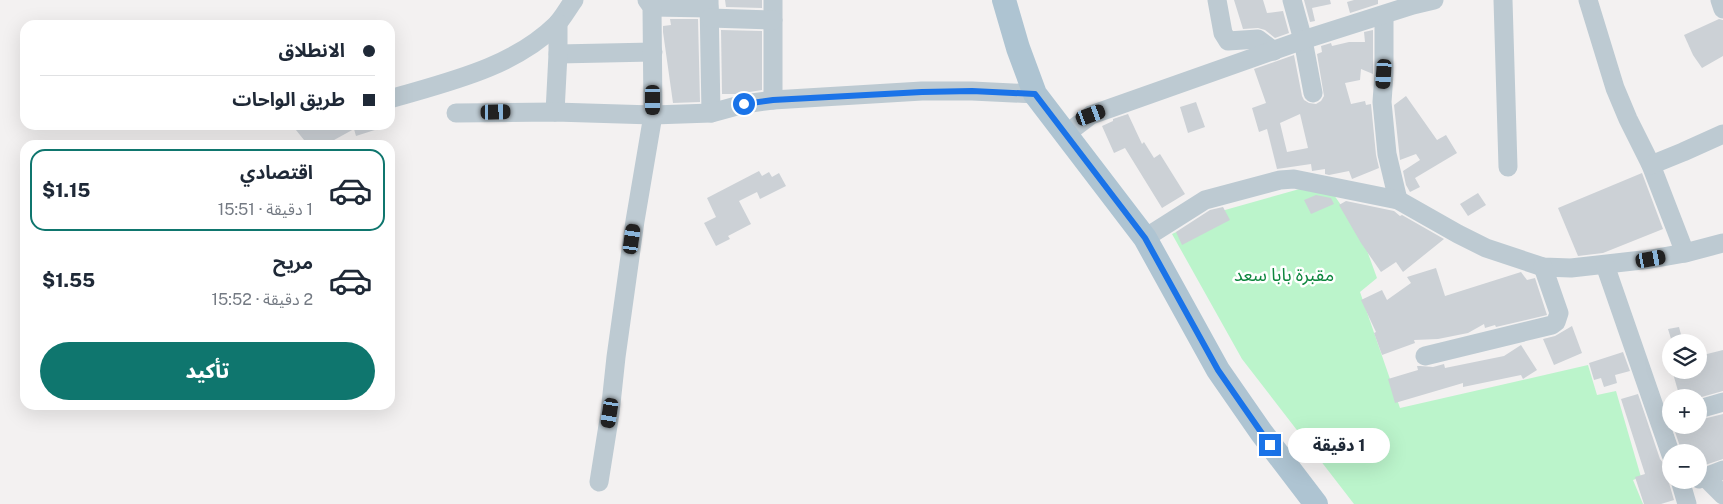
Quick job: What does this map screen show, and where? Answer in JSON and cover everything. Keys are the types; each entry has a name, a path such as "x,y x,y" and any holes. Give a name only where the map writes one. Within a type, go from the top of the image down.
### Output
{"main road":[{"path":"1004,0 1018,48 1035,94 1145,238 1218,370 1260,432 1316,504"}],"street":[{"path":"395,98 487,68 530,45 558,23 574,0"},
{"path":"773,0 773,100"},
{"path":"1218,0 1222,29 1228,41 1258,39 1274,50"},
{"path":"1292,0 1304,40 1313,93"},
{"path":"1066,134 1091,115 1274,50 1384,15 1412,3 1434,0"},
{"path":"1503,0 1508,167"},
{"path":"1588,0 1615,88 1651,165 1685,253"},
{"path":"1720,0 1723,9"},
{"path":"599,482 610,413 633,230 653,115 649,3 709,8 773,20"},
{"path":"709,8 711,113"},
{"path":"1384,15 1382,102 1388,154 1398,200"},
{"path":"555,112 558,23"},
{"path":"558,54 652,52"},
{"path":"456,112 555,112 653,115 711,113 744,104 773,100 922,92 972,91 1035,94"},
{"path":"1651,165 1723,134"},
{"path":"1145,238 1205,200 1280,180 1294,179 1398,200 1486,248 1543,267 1571,268 1605,265 1685,253 1723,243"},
{"path":"1605,265 1662,410"},
{"path":"1425,356 1552,325 1556,322 1559,313 1543,267"},
{"path":"1707,407 1723,402"},
{"path":"1707,478 1723,470"},
{"path":"1704,489 1723,495"}],"green space":[{"name":"مقبرة بابا سعد","path":"1303,188 1334,195 1361,234 1377,278 1360,292 1400,408 1588,365 1597,395 1616,391 1641,477 1633,480 1643,504 1354,504 1242,359 1172,234 1225,210"}],"building":[{"path":"725,0 762,0 762,8 726,7"},
{"path":"1234,0 1263,0 1267,13 1283,11 1289,33 1275,38 1265,30 1258,28 1243,29"},
{"path":"1304,0 1330,0 1331,4 1312,8 1315,21 1310,22"},
{"path":"1354,0 1378,0 1378,4 1350,13 1347,2"},
{"path":"670,19 698,19 700,102 673,103 663,32 663,26 671,25"},
{"path":"1719,19 1723,20 1723,56 1702,68 1693,55 1684,35"},
{"path":"721,30 762,31 762,90 722,94"},
{"path":"1373,30 1373,74 1361,69 1360,80 1345,83 1351,104 1365,101 1366,105 1371,104 1379,168 1352,179 1349,171 1329,175 1325,174 1325,169 1312,171 1311,164 1277,169 1267,129 1259,132 1252,108 1266,103 1254,69 1294,55 1302,96 1309,103 1316,104 1324,96 1317,54 1322,52 1321,46 1331,43 1332,46 1349,42 1365,42 1364,32","holes":["1300,114 1308,148 1287,152 1280,123"]},
{"path":"1406,96 1437,140 1446,135 1457,153 1415,178 1420,187 1410,192 1406,185 1403,171 1420,160 1416,154 1400,160 1394,105"},
{"path":"1196,102 1205,127 1188,133 1180,107"},
{"path":"1128,114 1142,144 1144,142 1154,158 1160,154 1185,194 1162,208 1125,148 1114,153 1102,126 1113,121 1113,119"},
{"path":"296,130 352,130 334,140 304,140"},
{"path":"354,130 375,130 356,136"},
{"path":"759,171 762,176 769,172 772,177 779,173 786,186 760,199 757,192 739,201 751,224 728,236 730,239 716,246 704,223 716,217 707,198"},
{"path":"1642,173 1663,229 1603,253 1578,256 1558,208"},
{"path":"1478,193 1486,205 1468,216 1460,204"},
{"path":"1316,195 1331,198 1334,204 1311,214 1304,200"},
{"path":"1346,201 1394,211 1444,239 1403,272 1396,262 1381,272 1361,243 1339,205"},
{"path":"1223,207 1230,220 1182,245 1176,232 1210,210"},
{"path":"1436,268 1445,296 1521,272 1527,280 1535,278 1547,315 1496,327 1495,325 1485,328 1484,324 1468,333 1438,339 1414,340 1415,343 1382,355 1374,333 1376,332 1361,300 1382,290 1387,300 1411,283 1407,277"},
{"path":"1572,326 1582,353 1554,365 1543,339 1555,336"},
{"path":"1679,327 1681,334 1670,334 1668,329"},
{"path":"1521,345 1537,370 1523,379 1521,375 1463,387 1463,383 1395,403 1388,379 1418,370 1417,366 1433,367 1444,364 1445,368 1504,356"},
{"path":"1723,350 1723,391 1707,395 1707,389 1677,389 1675,379 1707,379 1707,354"},
{"path":"1623,352 1630,371 1615,375 1617,383 1604,387 1601,378 1594,380 1589,363"},
{"path":"1638,394 1662,462 1662,489 1671,489 1674,500 1661,504 1644,504 1635,477 1645,474 1621,399"},
{"path":"1723,414 1723,459 1707,464 1707,444 1679,444 1676,434 1707,434 1707,418"}],"route":[{"path":"744,104 773,100 922,92 972,91 1035,94 1145,238 1218,370 1270,445"}]}
